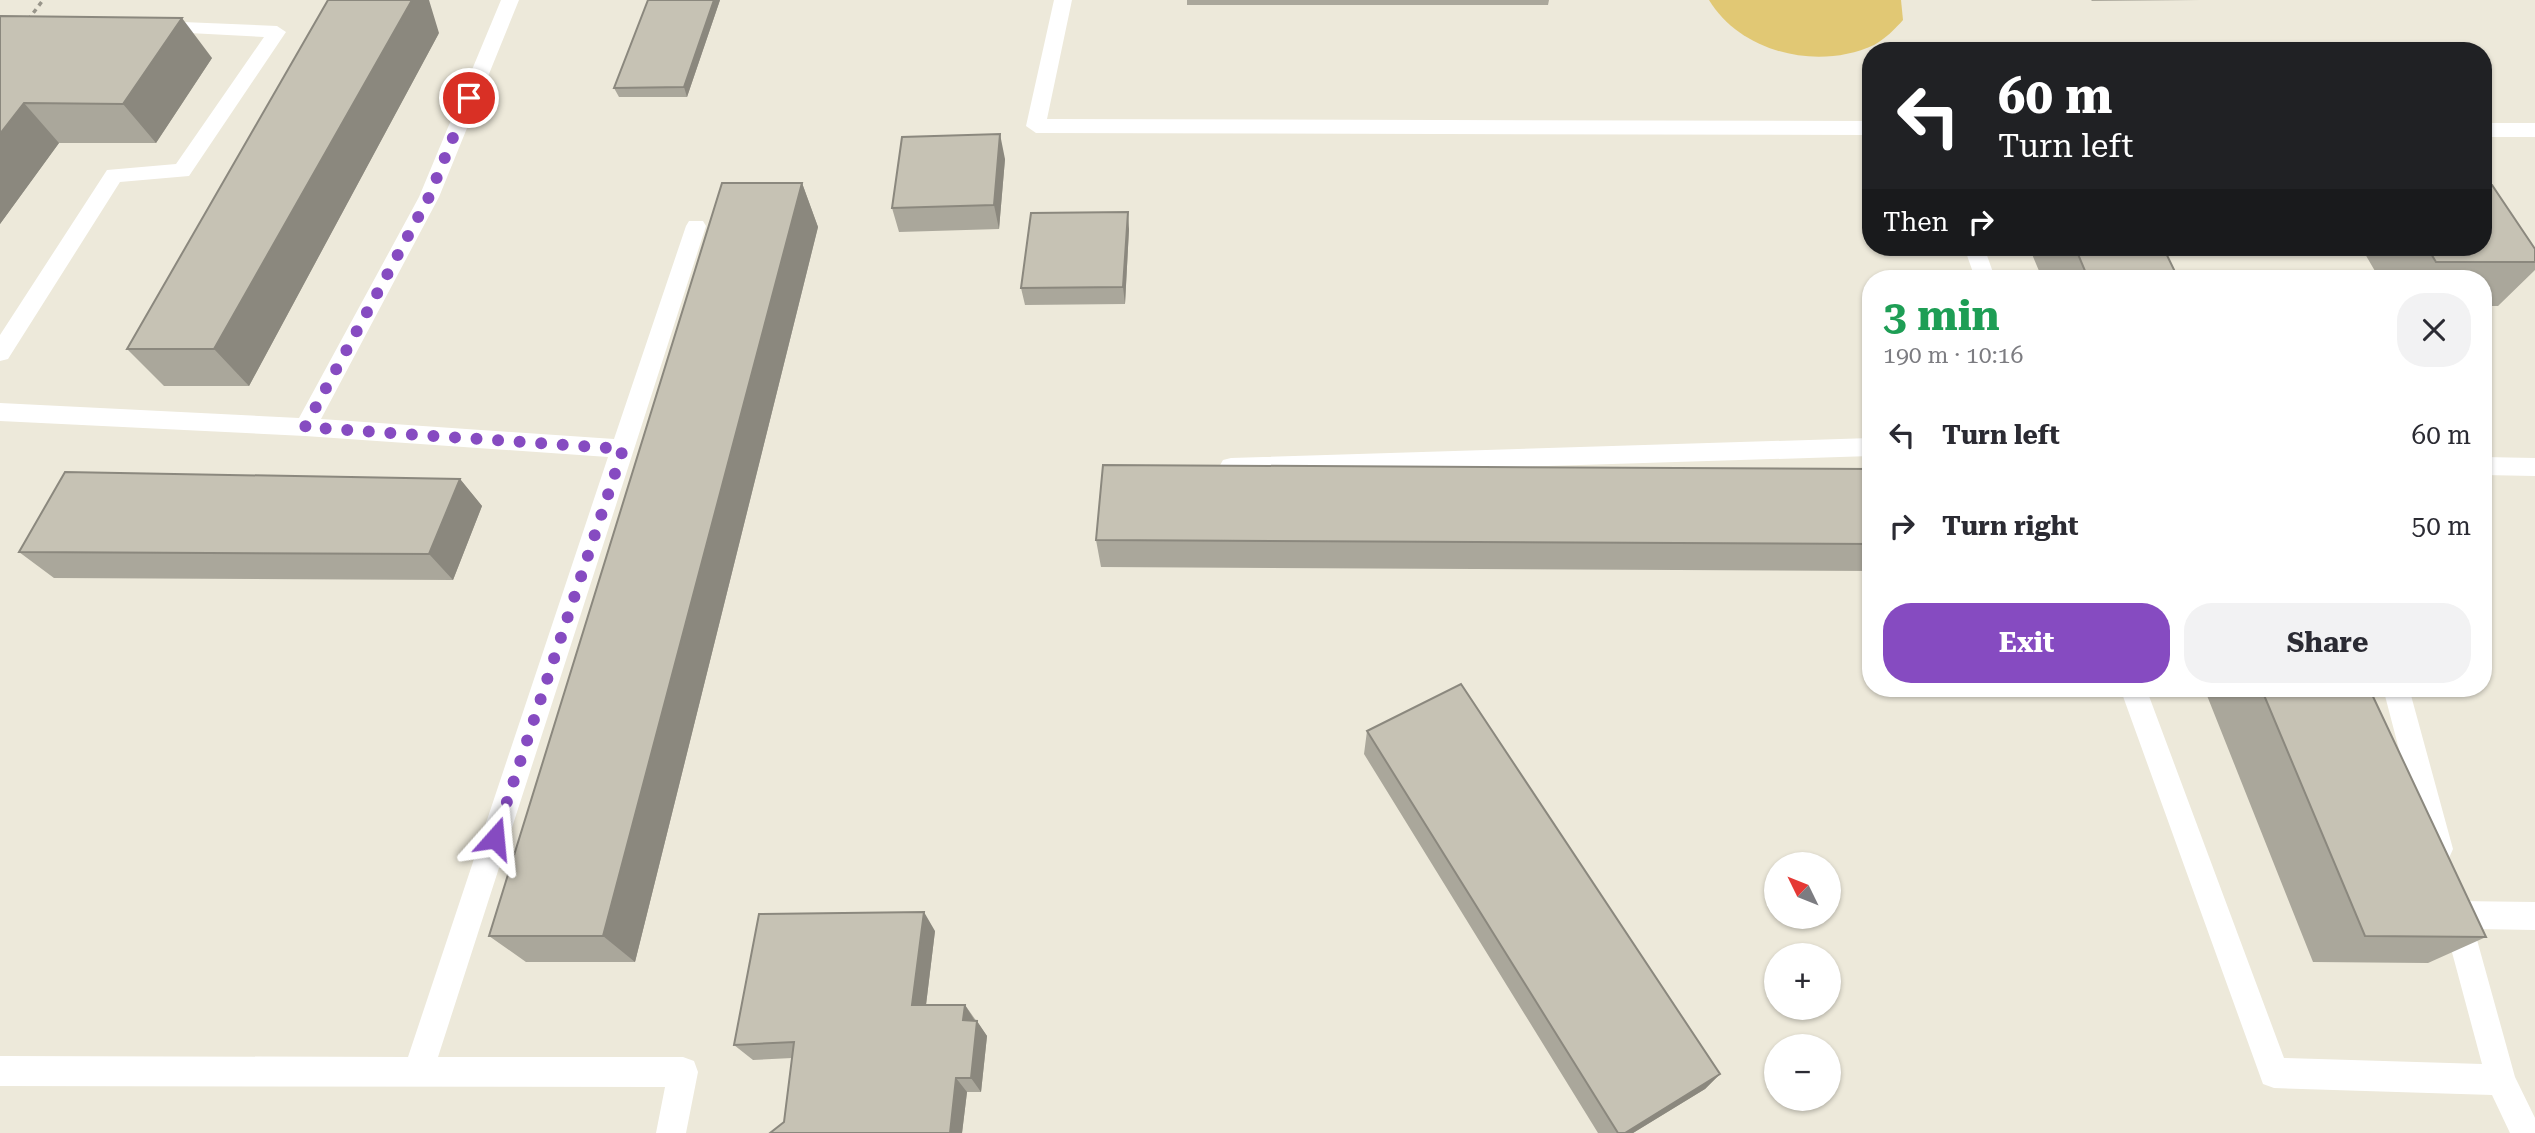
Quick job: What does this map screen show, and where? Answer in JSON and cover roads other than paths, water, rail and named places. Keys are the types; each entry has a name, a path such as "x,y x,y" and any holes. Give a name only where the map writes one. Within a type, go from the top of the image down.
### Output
{"lane":[{"path":"305,427 429,197 510,0"},
{"path":"1063,0 1036,126 1862,128"},
{"path":"0,353 114,175 183,171 277,32 139,26"},
{"path":"2492,130 2535,130"},
{"path":"418,1072 696,226"},
{"path":"0,412 305,427 623,449"},
{"path":"1204,468 1862,447"},
{"path":"2492,466 2535,467"},
{"path":"2136,697 2274,1073 2501,1080"},
{"path":"2398,697 2501,1080 2526,1133"},
{"path":"2451,893 2535,916"},
{"path":"0,1071 683,1072 671,1133"}]}
